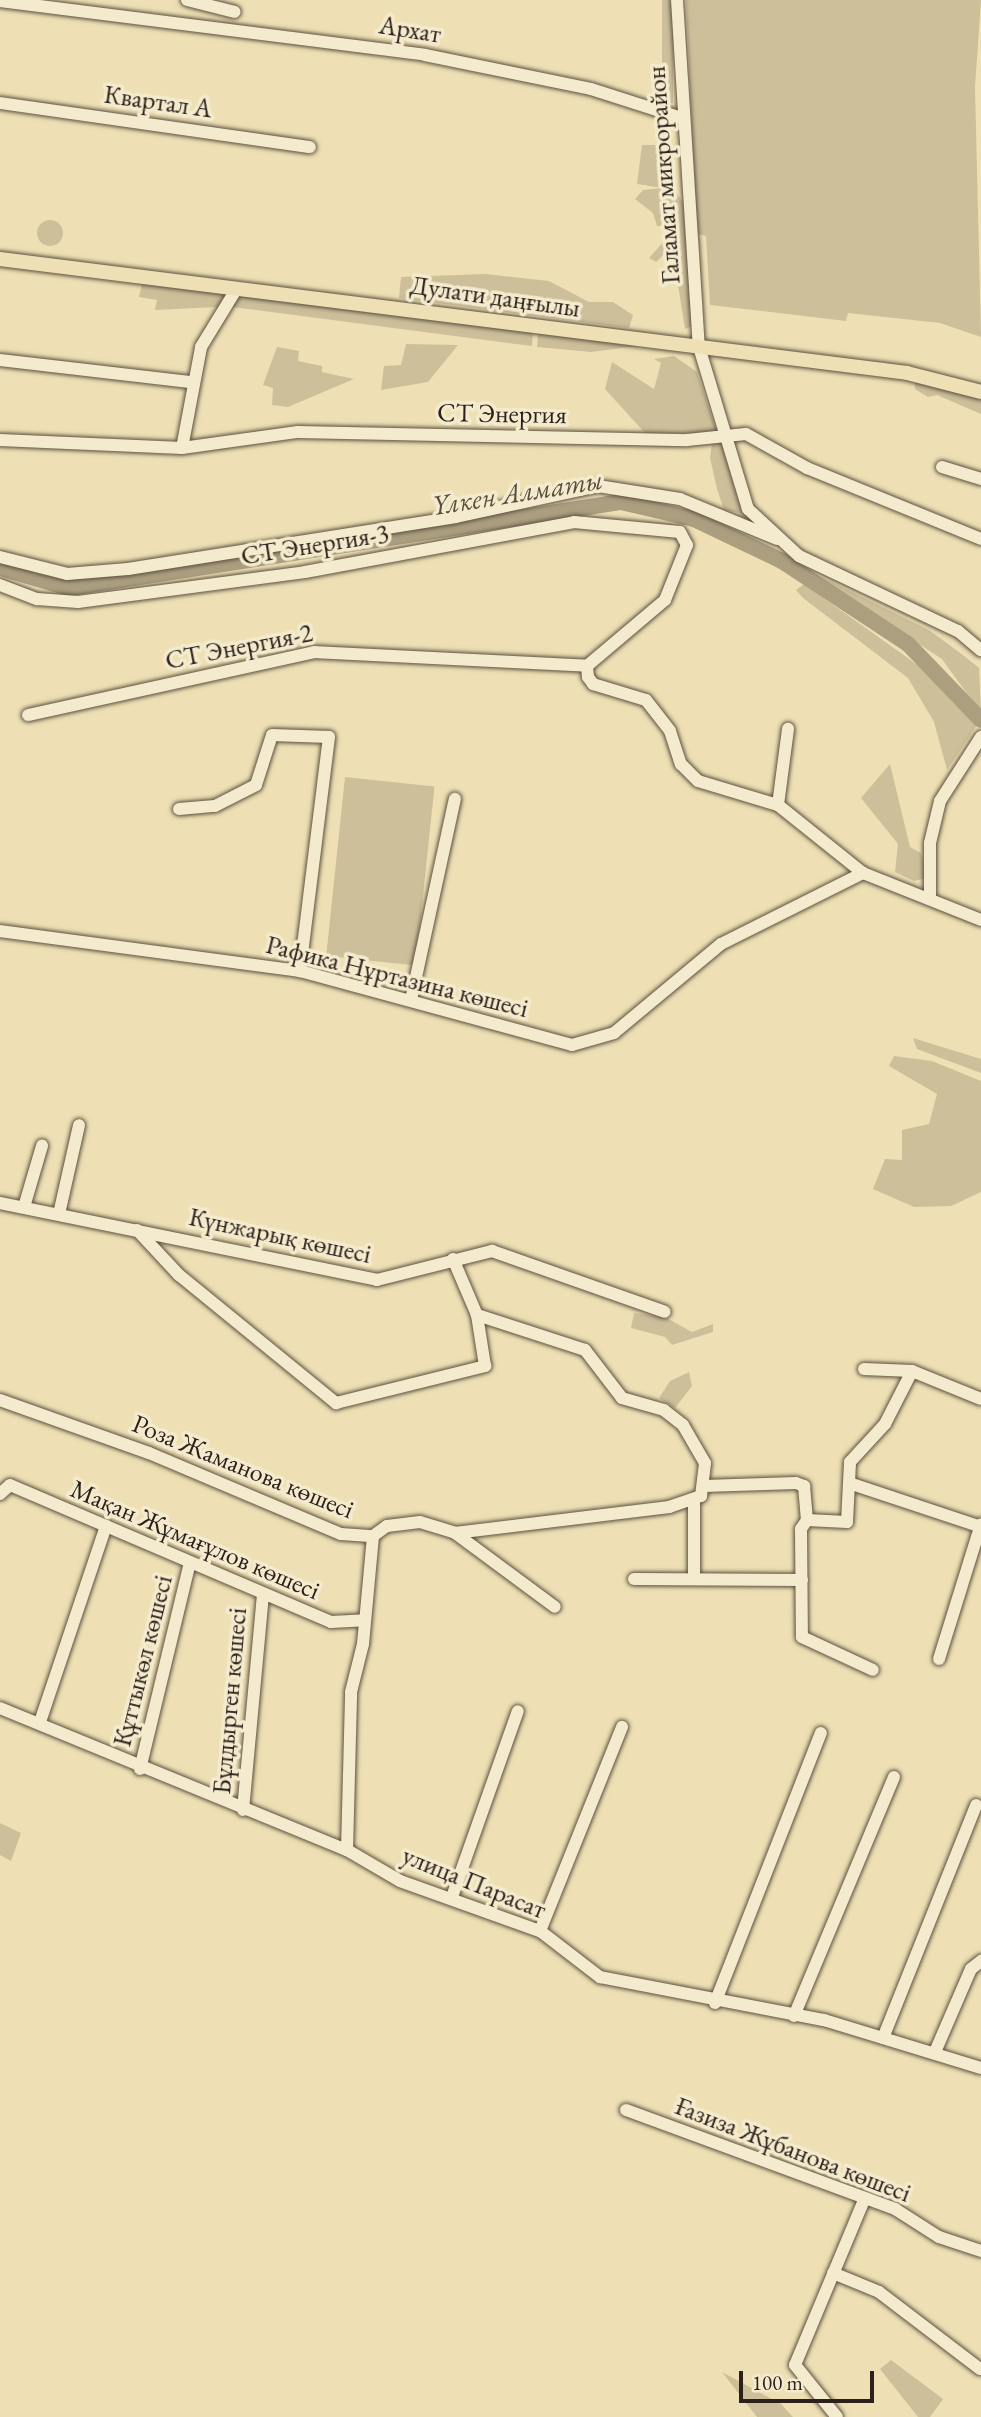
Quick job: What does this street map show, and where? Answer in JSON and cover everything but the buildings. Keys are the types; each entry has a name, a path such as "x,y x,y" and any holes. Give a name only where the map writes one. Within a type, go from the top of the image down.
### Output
{"main road":[{"name":"Дулати даңғылы","path":"0,259 907,373 981,392"}],"street":[{"path":"187,0 234,6 235,29"},
{"name":"Галамат микрорайон","path":"677,0 682,118 699,348 723,437 748,509 777,539"},
{"name":"Архат","path":"0,1 425,55 591,89 682,118"},
{"name":"Квартал А","path":"0,103 310,147"},
{"path":"182,448 190,382 210,328 237,288"},
{"path":"0,360 190,382"},
{"name":"СТ Энергия","path":"0,440 182,448 299,432 723,437 746,433 807,468 981,538"},
{"path":"942,467 981,478"},
{"path":"0,556 67,575 128,569 456,517 598,486 680,499 777,539 868,594 958,631 981,650"},
{"name":"СТ Энергия-3","path":"0,585 37,599 78,602 305,572 574,522 610,521 685,536 665,600 587,666"},
{"name":"СТ Энергия-2","path":"28,715 314,652 587,666"},
{"path":"587,666 593,684 634,693 659,712 681,764 698,781 778,805 863,873 930,896 981,920"},
{"path":"778,805 788,729"},
{"path":"179,809 215,806 256,785 272,735 329,737 300,971"},
{"path":"930,896 928,862 940,801 980,739"},
{"path":"411,1000 455,799"},
{"name":"Рафика Нұртазина көшесі","path":"0,931 300,971 572,1045 614,1033 721,944 863,873"},
{"path":"59,1214 79,1125"},
{"path":"24,1207 42,1146"},
{"name":"Күнжарық көшесі","path":"0,1203 377,1280 492,1251 665,1312"},
{"path":"137,1230 179,1275 336,1403 485,1366 477,1315 453,1259"},
{"path":"477,1315 585,1350 622,1398 664,1410 683,1425 705,1463 704,1486 694,1503 694,1579"},
{"path":"864,1369 912,1371 981,1399"},
{"path":"807,1520 847,1522 850,1462 885,1424 912,1371"},
{"name":"Роза Жаманова көшесі","path":"0,1400 149,1453 341,1534 373,1536 405,1522 455,1533 694,1503"},
{"path":"704,1486 796,1483 804,1486 807,1520 801,1529 806,1644 873,1670"},
{"path":"849,1483 981,1526 939,1659"},
{"name":"Мақан Жұмағұлов көшесі","path":"5,1490 106,1526 262,1595 331,1622 365,1620"},
{"path":"40,1722 106,1526"},
{"path":"455,1533 555,1607"},
{"path":"347,1850 351,1692 365,1620 373,1536"},
{"name":"Құттыкөл көшесі","path":"140,1769 190,1563"},
{"path":"634,1579 802,1580"},
{"name":"Бұлдырген көшесі","path":"243,1811 262,1595"},
{"name":"улица Парасат","path":"0,1708 40,1722 140,1769 347,1850 400,1881 452,1897 540,1931 600,1977 715,2003 794,2016 935,2052 981,2068"},
{"path":"452,1897 518,1711"},
{"path":"540,1931 622,1727"},
{"path":"715,2003 821,1733"},
{"path":"794,2016 894,1777"},
{"path":"883,2038 976,1805"},
{"path":"935,2052 971,1969 981,1961"},
{"name":"Ғазиза Жұбанова көшесі","path":"626,2110 865,2198 981,2251"},
{"path":"837,2417 795,2365 865,2198"},
{"path":"833,2273 879,2292 980,2369"}],"shaded area":[{"path":"662,0 673,0 673,103 662,103"},
{"path":"686,0 981,0 975,87 981,337 940,323 848,313 846,321 710,305 706,236 697,234"},
{"path":"642,145 664,145 663,188 673,187 683,203 692,326 685,329 672,247 656,262 649,258 666,239 666,226 657,226 653,213 635,199 643,190 662,188 637,184"},
{"path":"50,220 59,224 63,233 59,242 50,246 41,242 37,233 41,224"},
{"path":"486,274 549,281 589,302 613,302 633,315 629,328 399,298 401,277"},
{"path":"143,279 229,291 219,307 155,310 157,300 139,297"},
{"path":"240,295 533,331 532,346 232,307"},
{"path":"538,334 645,345 591,352 537,347"},
{"path":"406,344 458,345 428,382 381,390 384,366 401,365"},
{"path":"277,347 299,351 298,361 322,366 322,372 354,379 288,407 272,405 273,388 263,385"},
{"path":"674,356 697,372 717,433 645,433 605,389 612,362 654,389 661,363 654,359"},
{"path":"915,380 981,396 981,414 937,395 928,397 915,389"},
{"path":"722,441 746,514 724,510 717,489 710,458 712,443"},
{"path":"799,566 929,630 963,655 979,668 981,713 942,659"},
{"path":"804,584 919,666 977,725 947,770 934,722 908,678 803,598 796,590"},
{"path":"890,764 910,847 921,853 926,878 914,881 895,872 898,844 861,798"},
{"path":"345,777 435,786 416,965 326,956"},
{"path":"913,1038 981,1059 981,1073 917,1049"},
{"path":"894,1056 932,1061 981,1081 981,1192 951,1206 914,1207 873,1189 885,1159 902,1160 902,1130 929,1124 937,1094 889,1066"},
{"path":"634,1313 665,1317 692,1332 713,1324 713,1332 672,1345 665,1337 631,1328"},
{"path":"689,1372 692,1386 675,1408 659,1398 670,1381"},
{"path":"0,1823 21,1833 11,1861 0,1855"},
{"path":"891,2360 943,2399 930,2417 918,2417 880,2369"},
{"path":"722,2372 781,2404 793,2417 757,2417"}],"waterway":[{"name":"Үлкен Алматы","path":"0,568 69,588 621,502 694,519 782,561 908,644 981,720"}]}
